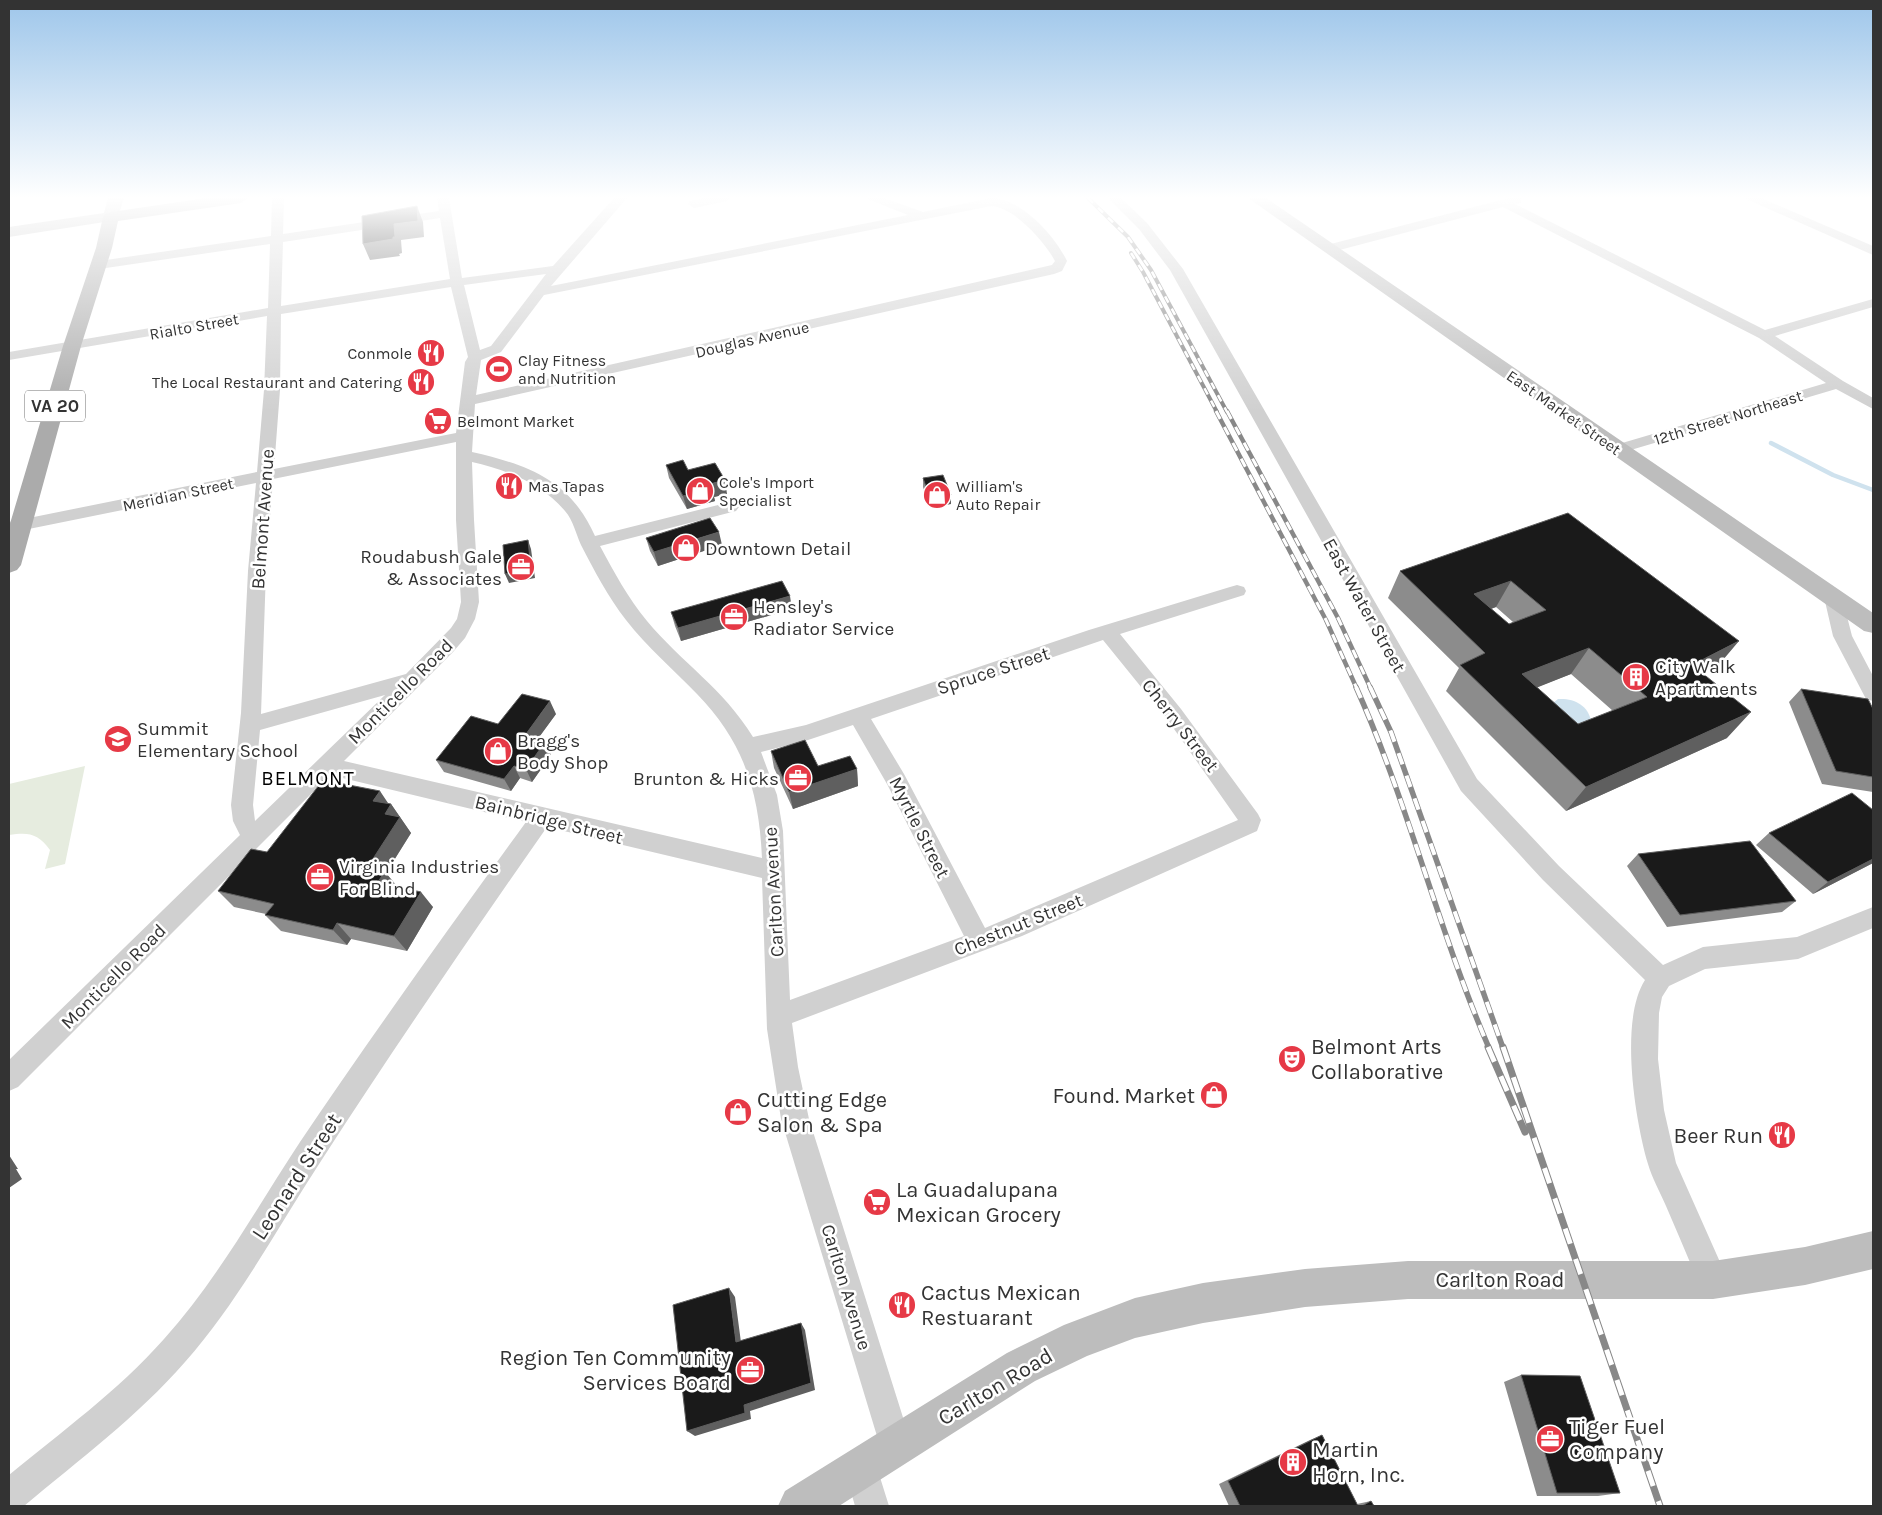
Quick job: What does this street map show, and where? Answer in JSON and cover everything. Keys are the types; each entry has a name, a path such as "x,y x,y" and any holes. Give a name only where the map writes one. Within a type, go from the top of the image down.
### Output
{"main road":[{"name":"VA 20","path":"9,565 15,526 97,269"},
{"name":"East Market Street","path":"1357,269 1873,625"},
{"name":"Carlton Road","path":"800,1506 867,1487 896,1446 1021,1367 1078,1338 1135,1318 1203,1302 1305,1288 1408,1280 1713,1280 1805,1266 1873,1250"}],"street":[{"name":"Belmont Avenue","path":"252,837 244,822 242,805 250,725 257,572 272,390 276,269"},
{"path":"455,269 475,357 496,349 558,269"},
{"name":"Rialto Street","path":"9,356 457,282 558,269"},
{"path":"539,292 655,269"},
{"name":"Douglas Avenue","path":"468,401 1054,269"},
{"name":"East Water Street","path":"1176,269 1399,666 1469,785 1551,873 1660,978"},
{"path":"1628,269 1764,335 1838,384 1873,404"},
{"path":"1764,335 1873,303"},
{"name":"Monticello Road","path":"9,1078 413,680 458,633 466,619 470,602 464,446 472,362 475,357"},
{"name":"12th Street Northeast","path":"1618,449 1838,384"},
{"name":"Meridian Street","path":"15,526 265,476 464,446"},
{"name":"Carlton Avenue","path":"464,446 541,482 556,492 574,512 589,543 628,610 654,640 706,688 722,706 748,746 760,772 768,804 773,840 779,1016 785,1070 795,1118 896,1446"},
{"path":"589,543 730,507"},
{"name":"Spruce Street","path":"748,746 800,734 1237,591"},
{"path":"1833,597 1835,618 1840,633 1873,694"},
{"name":"Cherry Street","path":"1108,632 1174,714 1250,820"},
{"path":"250,725 413,680"},
{"name":"Myrtle Street","path":"858,715 896,780 978,941"},
{"name":"Bainbridge Street","path":"325,765 774,871"},
{"name":"Leonard Street","path":"9,1498 132,1394 174,1351 211,1306 310,1152 448,948 542,817"},
{"name":"Chestnut Street","path":"779,1016 1012,928 1249,825 1250,820"},
{"path":"1713,1280 1662,1165 1650,1110 1645,1059 1646,1013 1650,994 1660,978 1703,958 1798,948 1873,917"}],"shaded area":[{"path":"85,766 65,864 45,869 50,850 46,844 32,835 9,835 9,784"}],"water":[{"path":"1558,699 1575,701 1587,711 1591,721 1582,726 1565,721 1553,703"}],"building":[{"path":"683,460 688,470 715,463 725,480 710,484 712,488 683,496 666,465"},
{"path":"943,475 951,495 930,498 923,478"},
{"name":"City Walk Apartments","path":"1568,513 1739,641 1692,665 1751,712 1586,787 1460,665 1485,653 1400,571","holes":["1511,581 1546,610 1509,624 1474,594","1589,648 1647,697 1578,724 1522,674"]},
{"path":"710,518 719,532 654,552 646,538"},
{"path":"528,540 531,569 505,574 503,545"},
{"path":"782,581 790,596 678,628 671,612"},
{"path":"1801,689 1868,699 1873,709 1873,777 1836,771"},
{"path":"522,694 550,701 526,734 545,742 526,769 514,766 504,779 436,760 471,716 498,724"},
{"path":"805,740 818,766 850,756 857,769 789,792 771,751"},
{"name":"Virginia Industries For Blind","path":"323,780 380,791 373,801 391,804 385,814 400,817 367,868 385,871 378,882 421,892 394,936 337,923 333,930 265,915 274,904 218,891 251,849 267,852"},
{"path":"1852,793 1873,810 1873,859 1828,882 1769,833"},
{"path":"1750,841 1796,901 1680,915 1638,854"},
{"name":"Region Ten Community Services Board","path":"729,1288 736,1342 801,1323 811,1383 744,1405 745,1413 687,1431 673,1305"},
{"name":"Tiger Fuel Company","path":"1521,1375 1580,1376 1620,1493 1557,1493"},
{"name":"Martin Horn, Inc.","path":"1322,1435 1358,1506 1240,1506 1228,1481"},
{"path":"1371,1501 1374,1506 1362,1506"}],"waterway":[{"path":"1771,443 1833,475 1873,490"}],"railway":[{"path":"1141,269 1217,412"},
{"path":"1150,269 1227,412"},
{"path":"1216,411 1326,620 1357,689"},
{"path":"1227,411 1338,618 1371,689"},
{"path":"1356,687 1392,777 1454,958 1489,1048"},
{"path":"1370,687 1391,732 1503,1048"},
{"path":"1488,1047 1525,1132"},
{"path":"1503,1047 1660,1506"}],"place":[{"name":"Conmole","path":"431,353"},
{"name":"Clay Fitness and Nutrition","path":"499,369"},
{"name":"The Local Restaurant and Catering","path":"421,382"},
{"name":"Belmont Market","path":"438,421"},
{"name":"Mas Tapas","path":"509,486"},
{"name":"Cole's Import Specialist","path":"700,491"},
{"name":"William's Auto Repair","path":"937,495"},
{"name":"Downtown Detail","path":"686,548"},
{"name":"Roudabush Gale & Associates","path":"521,567"},
{"name":"Hensley's Radiator Service","path":"734,617"},
{"name":"City Walk Apartments","path":"1636,677"},
{"name":"Summit Elementary School","path":"118,739"},
{"name":"Bragg's Body Shop","path":"498,751"},
{"name":"Brunton & Hicks","path":"798,778"},
{"name":"Virginia Industries For Blind","path":"320,877"},
{"name":"Belmont Arts Collaborative","path":"1292,1059"},
{"name":"Found. Market","path":"1214,1095"},
{"name":"Cutting Edge Salon & Spa","path":"738,1112"},
{"name":"Beer Run","path":"1782,1135"},
{"name":"La Guadalupana Mexican Grocery","path":"877,1202"},
{"name":"Cactus Mexican Restuarant","path":"902,1305"},
{"name":"Region Ten Community Services Board","path":"750,1370"},
{"name":"Tiger Fuel Company","path":"1550,1439"},
{"name":"Martin Horn, Inc.","path":"1293,1462"}],"district":[{"name":"BELMONT","path":"308,778"}]}
